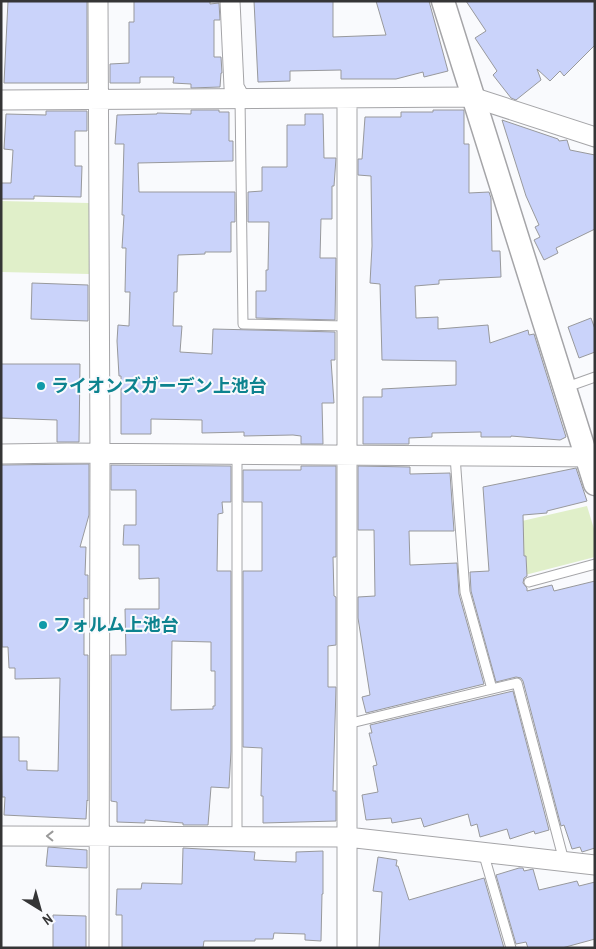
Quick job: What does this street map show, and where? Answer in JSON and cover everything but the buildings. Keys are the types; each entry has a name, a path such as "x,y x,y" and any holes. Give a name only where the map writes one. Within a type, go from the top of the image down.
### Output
{"street":[{"path":"98,1 100,454 99,948"},
{"path":"230,1 234,86 240,98"},
{"path":"443,1 564,388 590,457 595,484"},
{"path":"1,100 472,97 595,138"},
{"path":"347,98 347,948"},
{"path":"1,454 590,457"},
{"path":"1,836 347,837 595,865"}],"lane":[{"path":"240,98 243,324 347,326"},
{"path":"564,388 595,377"},
{"path":"237,454 237,837"},
{"path":"455,456 465,592 492,689"},
{"path":"529,582 595,564"},
{"path":"347,724 516,683 564,861"},
{"path":"483,852 511,948"}],"green space":[{"path":"1,201 89,203 89,274 1,272"},
{"path":"587,506 595,532 595,557 525,575 522,521"}],"place":[{"name":"ライオンズガーデン上池台","path":"41,386"},
{"name":"フォルム上池台","path":"43,625"}]}
